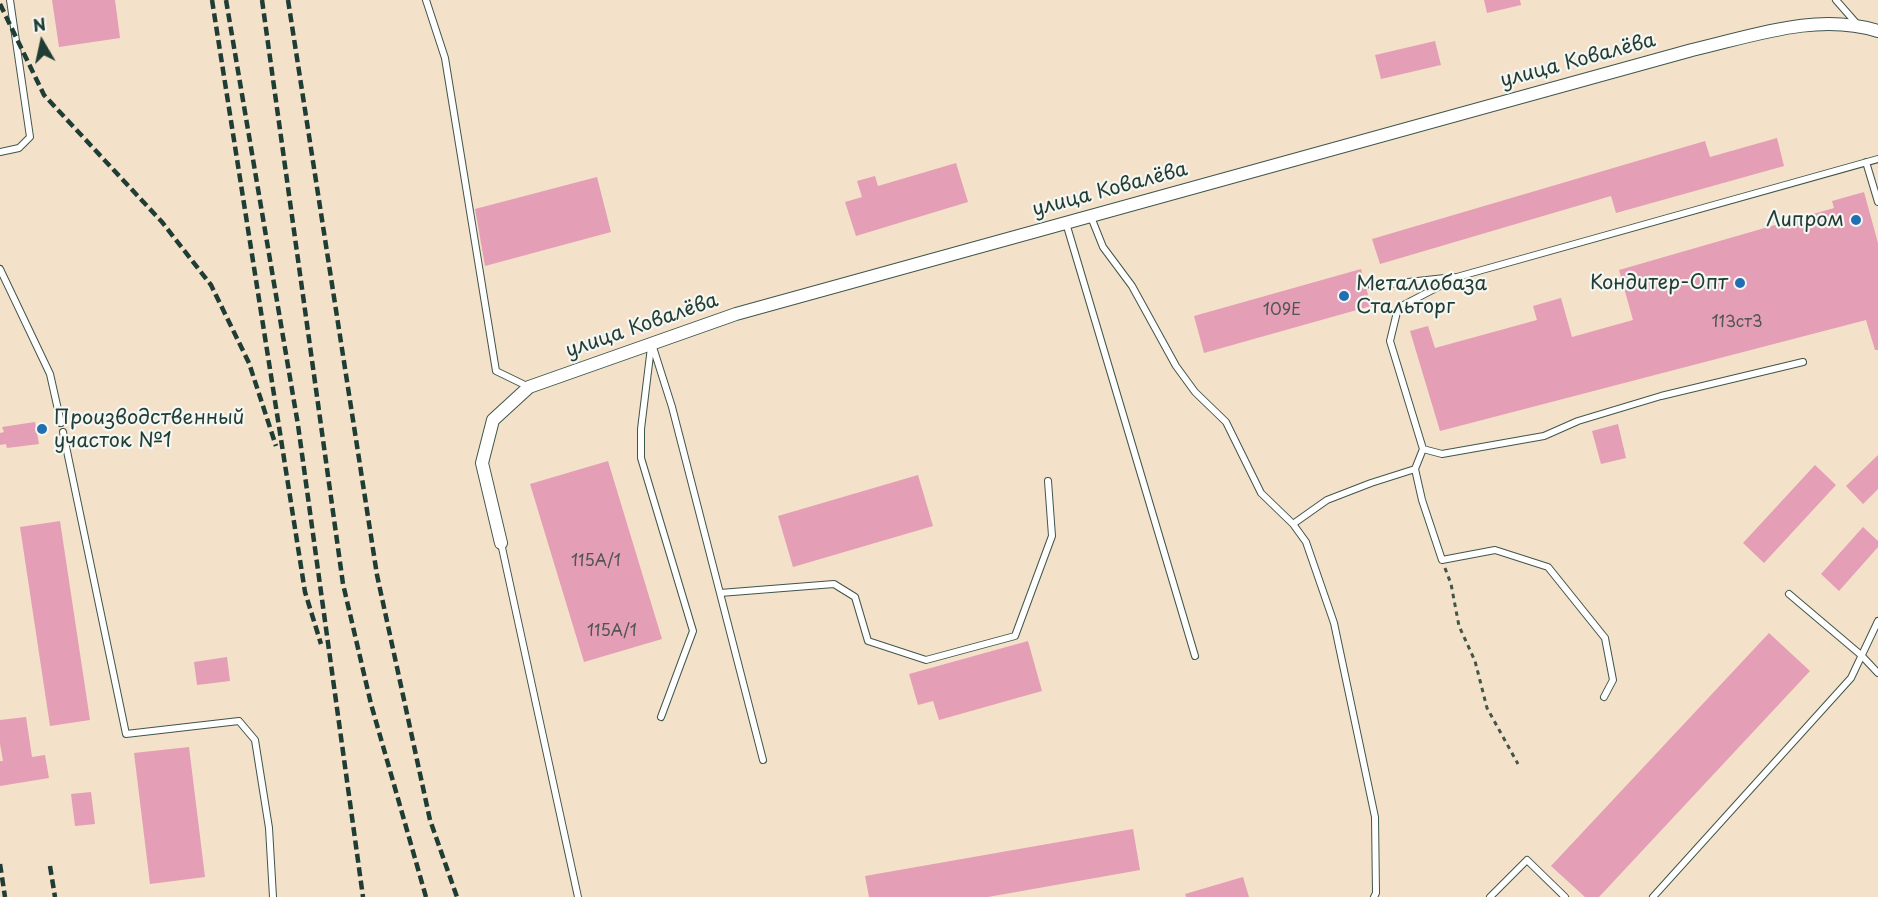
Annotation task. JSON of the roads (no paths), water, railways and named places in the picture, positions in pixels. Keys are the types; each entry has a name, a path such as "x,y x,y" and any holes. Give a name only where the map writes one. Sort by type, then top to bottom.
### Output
{"street":[{"name":"улица Ковалёва","path":"501,543 482,463 493,420 529,387 736,314 1692,50 1812,23 1858,25 1878,31"}],"lane":[{"path":"0,152 19,148 30,137 10,0"},
{"path":"426,0 445,58 496,371 529,387"},
{"path":"1836,0 1858,25"},
{"path":"1372,286 1457,277 1878,159"},
{"path":"1866,162 1878,202"},
{"path":"1090,216 1103,247 1132,286 1176,366 1195,392 1226,422 1261,494 1293,524 1306,542 1336,634 1375,817 1376,893 1374,897"},
{"path":"1066,223 1195,656"},
{"path":"0,269 50,374 61,423"},
{"path":"1457,277 1398,308 1390,341 1422,449 1415,469 1422,500 1442,560 1495,550 1548,567 1605,638 1613,680 1604,697"},
{"path":"652,344 672,406 763,760"},
{"path":"652,344 640,429 641,458 693,631 661,717"},
{"path":"1422,449 1442,454 1544,436 1578,421 1661,396 1803,362"},
{"path":"63,432 126,734 239,721 255,740 269,828 273,897"},
{"path":"1293,524 1327,500 1415,469"},
{"path":"720,593 834,584 855,597 868,642 926,660 1015,636 1052,536 1048,481"},
{"path":"501,543 578,897"},
{"path":"1789,594 1861,655 1878,673"},
{"path":"1653,897 1851,678 1878,621"},
{"path":"1490,897 1527,860 1565,897"}],"railway":[{"path":"212,0 305,592 321,644"},
{"path":"226,0 298,425 363,897"},
{"path":"262,0 343,584 371,704 426,897"},
{"path":"288,0 377,575 430,820 457,897"},
{"path":"0,4 44,95 162,222 211,285 249,363 276,446"},
{"path":"0,864 5,897"},
{"path":"50,866 55,897"}],"place":[{"name":"Липром","path":"1856,220"},
{"name":"Кондитер-Опт","path":"1740,283"},
{"name":"Металлобаза Стальторг","path":"1344,296"},
{"name":"Производственный участок №1","path":"42,429"}]}
